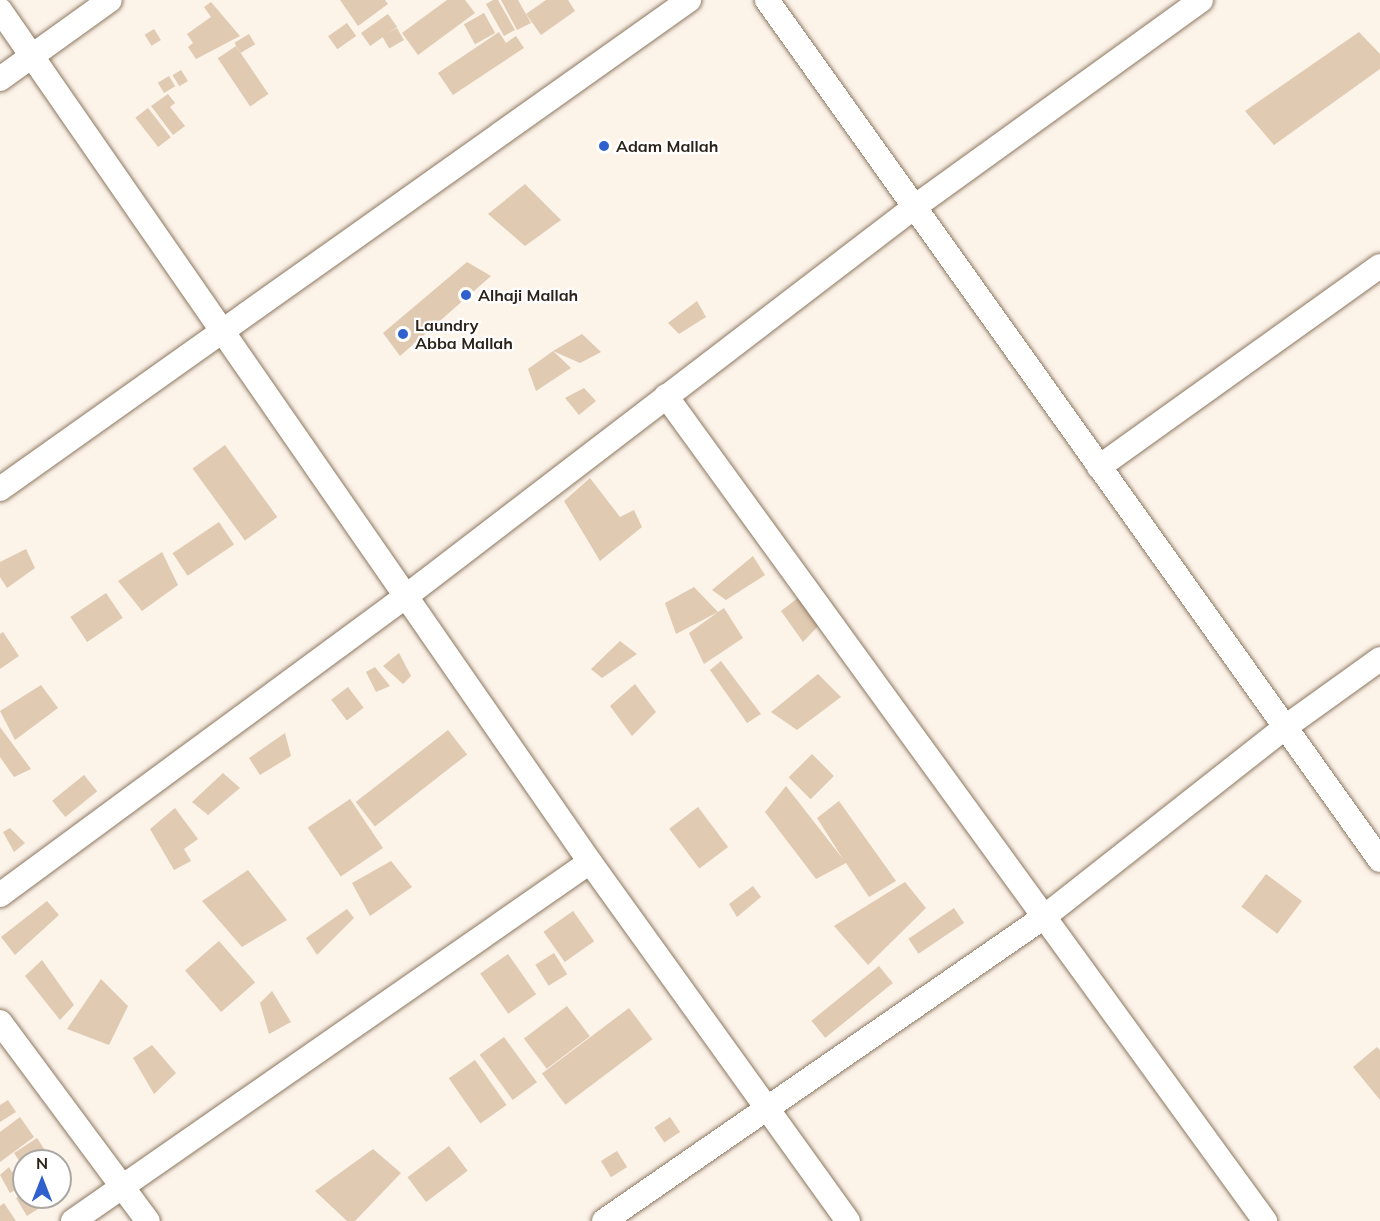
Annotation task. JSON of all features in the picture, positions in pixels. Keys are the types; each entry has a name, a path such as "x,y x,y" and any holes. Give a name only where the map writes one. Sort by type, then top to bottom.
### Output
{"street":[{"path":"0,79 110,0"},
{"path":"0,489 689,0"},
{"path":"767,0 913,208 1380,860"},
{"path":"0,895 405,597 913,208 1201,0"},
{"path":"0,10 590,862 848,1221"},
{"path":"1099,467 1380,266"},
{"path":"666,396 1265,1221"},
{"path":"604,1221 1044,917 1284,728 1380,658"},
{"path":"73,1221 590,862"},
{"path":"0,1022 148,1221"}],"building":[{"path":"340,0 385,0 388,4 358,26"},
{"path":"447,0 465,0 475,13 418,55 402,33"},
{"path":"498,0 515,30 504,36 486,4"},
{"path":"501,0 518,0 531,23 517,30"},
{"path":"546,0 568,0 575,11 541,35 526,14"},
{"path":"211,2 240,36 196,59 188,47 193,43 187,34 211,17 204,7"},
{"path":"484,13 495,33 475,44 464,24"},
{"path":"388,14 397,27 370,46 361,33"},
{"path":"347,23 356,36 337,49 328,36"},
{"path":"397,28 404,40 389,49 382,36"},
{"path":"154,29 161,40 152,46 145,35"},
{"path":"499,32 506,43 516,36 524,48 453,95 438,73"},
{"path":"1359,32 1380,54 1380,69 1274,145 1245,111"},
{"path":"249,34 255,44 241,53 234,43"},
{"path":"236,46 268,94 250,106 218,58"},
{"path":"181,70 188,81 179,86 173,75"},
{"path":"169,76 175,86 164,93 158,83"},
{"path":"168,94 175,103 170,107 185,126 173,135 151,106"},
{"path":"148,108 171,137 158,147 135,118"},
{"path":"525,184 561,220 525,246 488,214"},
{"path":"467,262 491,276 400,356 383,333"},
{"path":"697,301 706,317 679,334 668,323"},
{"path":"582,334 601,352 580,363 553,351"},
{"path":"553,351 571,368 536,391 528,369"},
{"path":"584,388 596,401 579,415 565,398"},
{"path":"225,445 277,517 245,541 193,469"},
{"path":"590,478 620,517 634,510 642,527 600,561 564,501"},
{"path":"219,522 234,544 188,576 173,553"},
{"path":"26,549 35,568 7,588 0,577 0,562"},
{"path":"162,552 178,585 142,611 118,581"},
{"path":"753,556 765,575 726,600 712,590"},
{"path":"694,587 718,612 676,634 665,603"},
{"path":"106,593 123,618 87,642 70,617"},
{"path":"803,594 822,622 803,642 781,611"},
{"path":"724,608 743,638 704,664 689,633"},
{"path":"3,632 19,656 0,669 0,634"},
{"path":"620,641 637,654 602,678 591,669"},
{"path":"399,653 411,676 403,684 383,666"},
{"path":"721,661 761,714 747,723 710,670"},
{"path":"375,667 390,686 376,692 366,672"},
{"path":"818,674 841,697 797,730 771,712"},
{"path":"635,684 656,712 632,736 610,706"},
{"path":"41,685 58,708 15,740 0,711"},
{"path":"348,687 364,708 347,720 331,700"},
{"path":"0,727 31,769 14,777 0,757"},
{"path":"448,730 467,754 375,826 356,802"},
{"path":"285,733 291,756 260,775 249,758"},
{"path":"812,754 834,776 811,799 789,777"},
{"path":"223,773 240,788 208,815 192,802"},
{"path":"84,775 97,791 65,817 52,801"},
{"path":"786,786 843,859 817,818 839,801 896,881 869,897 846,863 816,879 765,812"},
{"path":"350,799 383,848 341,876 308,828"},
{"path":"698,807 728,847 699,869 669,829"},
{"path":"175,808 198,839 184,849 191,861 174,870 150,829"},
{"path":"10,828 25,843 14,852 3,832"},
{"path":"391,861 412,887 370,916 352,883"},
{"path":"248,870 287,920 242,947 202,901"},
{"path":"1266,874 1302,901 1277,934 1241,907"},
{"path":"905,882 926,908 868,965 834,926"},
{"path":"753,886 761,897 737,917 729,904"},
{"path":"47,901 59,915 15,955 1,937"},
{"path":"954,908 964,923 918,954 908,939"},
{"path":"347,909 354,918 317,955 306,938"},
{"path":"573,911 594,941 565,962 544,932"},
{"path":"219,941 255,983 221,1012 185,971"},
{"path":"554,953 567,974 549,986 535,965"},
{"path":"508,954 536,994 508,1014 480,974"},
{"path":"42,960 74,1005 60,1020 25,976"},
{"path":"879,966 893,983 825,1038 811,1021"},
{"path":"101,979 128,1006 109,1045 67,1029"},
{"path":"272,991 291,1022 269,1034 260,1003"},
{"path":"567,1006 590,1036 547,1069 524,1038"},
{"path":"629,1008 652,1039 565,1105 542,1074"},
{"path":"504,1037 537,1082 513,1100 480,1055"},
{"path":"152,1045 176,1073 154,1094 133,1058"},
{"path":"1377,1047 1380,1050 1380,1100 1353,1067"},
{"path":"475,1060 507,1105 480,1123 449,1078"},
{"path":"8,1100 16,1112 0,1122 0,1105"},
{"path":"20,1117 34,1137 18,1149 12,1149 12,1153 0,1162 0,1132"},
{"path":"670,1117 680,1132 664,1143 654,1128"},
{"path":"37,1138 44,1149 20,1149"},
{"path":"449,1146 468,1171 426,1202 407,1177"},
{"path":"373,1149 401,1173 355,1221 347,1221 315,1191"},
{"path":"617,1151 627,1167 611,1177 601,1161"},
{"path":"9,1167 12,1172 12,1192 10,1193 0,1175"},
{"path":"4,1203 16,1221 0,1221 0,1206"},
{"path":"23,1209 38,1209 27,1216"}],"place":[{"name":"Adam Mallah","path":"604,146"},
{"name":"Alhaji Mallah","path":"466,295"},
{"name":"Laundry Abba Mallah","path":"403,334"}]}
